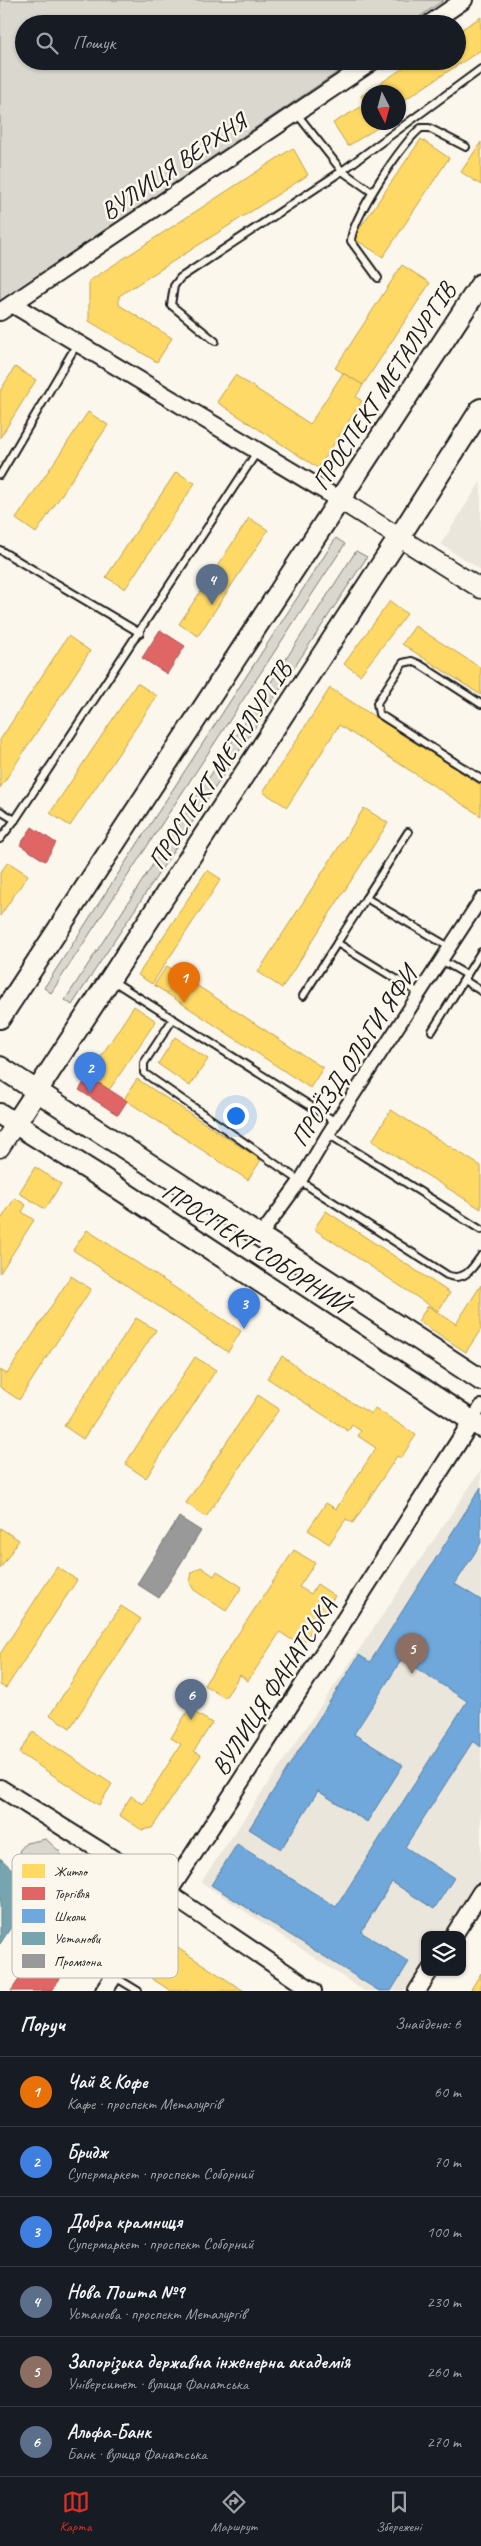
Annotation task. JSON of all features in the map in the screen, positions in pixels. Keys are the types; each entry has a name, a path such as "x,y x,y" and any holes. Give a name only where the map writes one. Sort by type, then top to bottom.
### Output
{"main road":[{"name":"ПРОСПЕКТ МЕТАЛУРГІВ","path":"0,1018 481,284"},
{"name":"ПРОСПЕКТ МЕТАЛУРГІВ","path":"0,1148 8,1118 36,1092 481,409"},
{"path":"340,500 400,536 481,589"},
{"name":"ПРОСПЕКТ СОБОРНИЙ","path":"0,1067 481,1380"},
{"name":"ПРОСПЕКТ СОБОРНИЙ","path":"8,1118 478,1418"}],"street":[{"path":"442,15 464,0"},
{"name":"ВУЛИЦЯ ВЕРХНЯ","path":"6,308 360,70"},
{"path":"6,308 78,343 340,500"},
{"name":"ПРОЇЗД ОЛЬГИ ЯФИ","path":"260,1236 300,1181 328,1134 481,899"},
{"name":"ВУЛИЦЯ ФАНАТСЬКА","path":"178,1878 478,1418"},
{"path":"0,1788 106,1854"},
{"path":"457,1931 481,1892"},
{"path":"178,1900 313,1991"},
{"path":"417,1991 427,1976"},
{"name":"ВУЛИЦЯ ФАНАТСЬКА","path":"104,1991 113,1978"}],"lane":[{"path":"215,341 171,305 174,286 180,278 342,171 481,69"},
{"path":"296,113 342,171 372,192"},
{"path":"378,278 351,241 354,224 372,192 421,128 429,128 466,147"},
{"path":"0,475 78,343"},
{"path":"0,839 15,820 140,633 258,451"},
{"path":"0,550 140,633"},
{"path":"481,704 412,661 403,663 377,703 379,714 481,779"},
{"path":"0,811 15,820"},
{"path":"303,996 408,832"},
{"path":"366,898 449,947"},
{"path":"337,943 420,993"},
{"path":"432,1032 481,952"},
{"path":"441,960 481,991"},
{"path":"110,979 336,1122"},
{"path":"173,1019 144,1064 144,1073 300,1181 454,1278 469,1273 481,1256"},
{"path":"328,1134 481,1230"},
{"path":"117,1978 138,1991"}],"shaded area":[{"path":"0,0 444,0 422,15 15,15 15,70 341,70 0,301"},
{"path":"481,481 481,570 441,544"},
{"path":"336,538 345,544 51,993 44,988"},
{"path":"356,551 367,557 72,1005 65,1000"},
{"path":"481,1470 481,1879 448,1931 421,1931 421,1973 409,1991 364,1991 201,1882"},
{"path":"46,1839 61,1853 22,1854 19,1851 26,1843"}],"building: Житло":[{"path":"481,17 481,50 466,60 466,26"},
{"path":"400,70 450,70 406,99 406,85 378,85"},
{"path":"361,107 361,130 374,130 348,146 333,123"},
{"path":"421,139 449,158 383,257 353,238"},
{"path":"481,142 481,185 461,172"},
{"path":"293,148 308,175 119,296 119,305 172,338 157,362 89,321 89,281"},
{"path":"402,265 430,283 363,385 335,368"},
{"path":"15,367 36,380 0,438 0,391"},
{"path":"343,373 363,385 356,397 362,401 318,468 217,402 235,375 310,424"},
{"path":"88,412 108,425 36,533 16,519"},
{"path":"176,472 195,483 125,589 106,577"},
{"path":"249,518 268,530 198,636 179,624"},
{"path":"390,601 407,614 360,675 344,664"},
{"path":"415,626 481,668 481,695 402,644"},
{"path":"68,636 90,651 0,788 0,740"},
{"path":"137,683 157,696 70,826 50,813"},
{"path":"330,688 481,785 481,816 339,725 287,807 263,792"},
{"path":"364,808 388,823 282,988 258,972"},
{"path":"8,862 28,875 0,916 0,873"},
{"path":"207,870 221,879 152,984 138,975"},
{"path":"167,966 323,1068 310,1088 154,985"},
{"path":"134,1006 156,1021 109,1090 88,1076"},
{"path":"175,1037 208,1059 190,1086 158,1064"},
{"path":"137,1079 261,1160 248,1180 124,1099"},
{"path":"391,1110 481,1166 481,1209 372,1141"},
{"path":"35,1167 61,1184 45,1209 19,1193"},
{"path":"15,1198 26,1205 22,1212 34,1220 0,1273 0,1221"},
{"path":"326,1211 450,1293 438,1311 314,1229"},
{"path":"87,1230 241,1331 228,1352 73,1250"},
{"path":"71,1276 91,1289 19,1400 0,1387 0,1370 7,1374"},
{"path":"481,1285 481,1329 466,1352 418,1321 428,1306 456,1324"},
{"path":"136,1318 156,1330 83,1439 64,1426"},
{"path":"282,1356 316,1381 371,1414 375,1408 416,1435 401,1458 397,1456 353,1523 346,1519 329,1544 308,1530 326,1503 336,1509 376,1448 358,1436 361,1431 352,1425 348,1431 267,1378"},
{"path":"195,1357 216,1370 146,1478 125,1464"},
{"path":"258,1395 279,1409 206,1517 186,1503"},
{"path":"0,1528 19,1540 0,1569"},
{"path":"294,1550 315,1563 299,1587 311,1594 317,1584 335,1596 301,1646 280,1632 248,1681 240,1675 225,1698 204,1685"},
{"path":"57,1567 77,1580 6,1688 0,1685 0,1654"},
{"path":"201,1567 214,1576 217,1571 242,1587 226,1611 194,1590 190,1583 192,1572"},
{"path":"121,1606 141,1619 70,1728 50,1715"},
{"path":"189,1709 212,1723 194,1751 201,1755 152,1828 142,1830 119,1815 131,1796 143,1804 181,1744 171,1738"},
{"path":"33,1732 112,1784 99,1805 19,1753"},
{"path":"178,1948 244,1991 171,1991 151,1978 178,1978"},
{"path":"481,1973 481,1991 470,1991"}],"building: Торгівля":[{"path":"160,630 185,646 167,674 142,658"},
{"path":"32,827 56,843 45,861 20,845"},
{"path":"88,1076 127,1101 118,1115 79,1090"},
{"path":"20,1978 60,1978 51,1991 11,1991"}],"building: Школи":[{"path":"481,1487 481,1543 455,1584 481,1600 481,1747 473,1741 405,1847 454,1878 434,1909 392,1882 361,1932 409,1962 391,1991 379,1991 211,1885 237,1844 336,1907 467,1701 402,1659 354,1734 403,1765 367,1822 318,1791 281,1849 249,1829 359,1655 370,1662"}],"building: Установи":[{"path":"0,1858 12,1869 12,1926 0,1944"}],"building: Промзона":[{"path":"179,1517 201,1531 159,1598 137,1584"}],"place":[{"name":"Нова Пошта №9","path":"212,605"},
{"name":"Чай & Кофе","path":"184,1003"},
{"name":"Бридж","path":"90,1093"},
{"name":"Добра крамниця","path":"244,1329"},
{"name":"Запорізька державна інженерна академія","path":"412,1674"},
{"name":"Альфа-Банк","path":"191,1720"}]}
